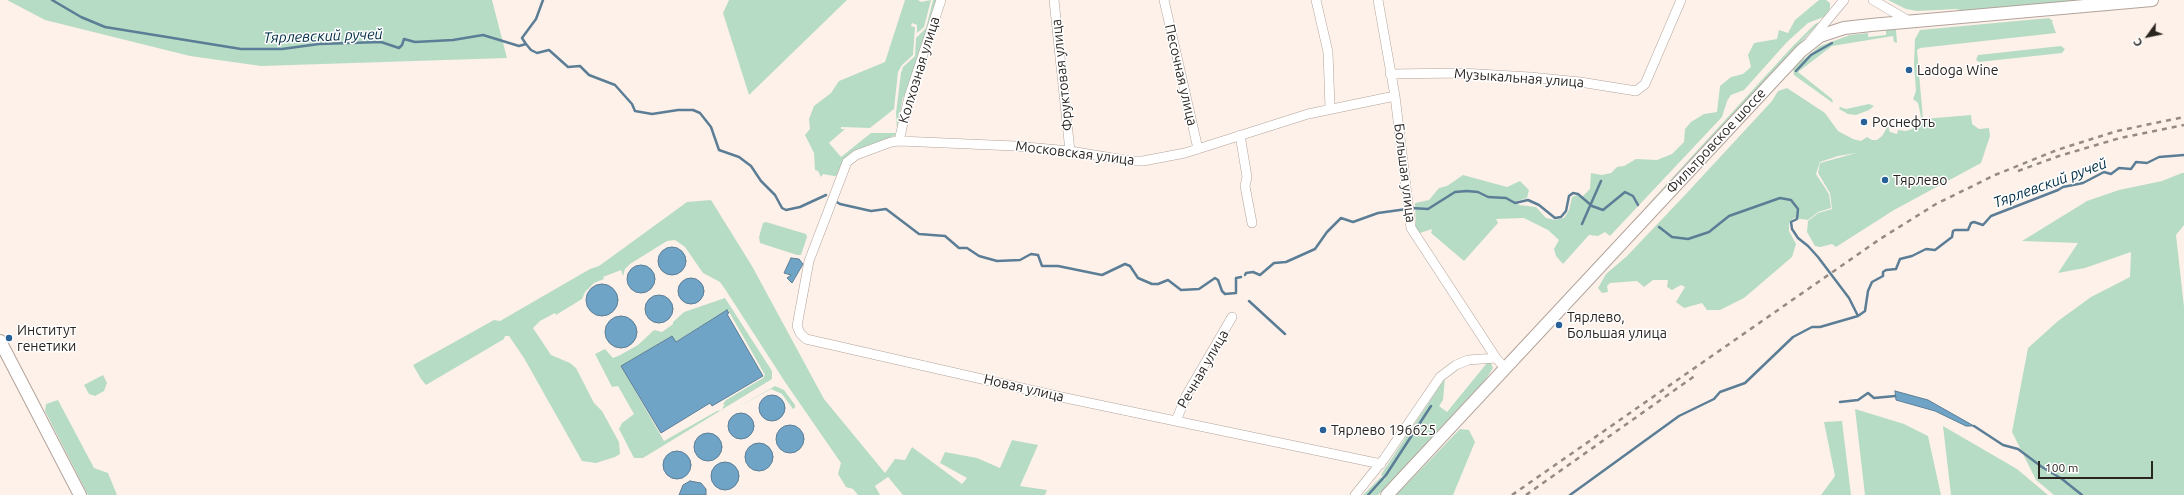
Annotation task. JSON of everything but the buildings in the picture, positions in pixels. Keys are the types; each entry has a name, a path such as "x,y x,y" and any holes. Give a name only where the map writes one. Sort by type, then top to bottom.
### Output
{"main road":[{"name":"Фильтровское шоссе","path":"1387,495 1807,46 1833,30 1909,21 2152,0"},
{"path":"0,341 80,495"}],"street":[{"name":"Колхозная улица","path":"899,141 909,97 941,0"},
{"name":"Фруктовая улица","path":"1054,0 1070,151"},
{"name":"Песочная улица","path":"1164,0 1198,149"},
{"path":"1316,0 1328,52 1330,108"},
{"name":"Большая улица","path":"1378,0 1395,96 1411,228 1421,246 1496,358 1505,368"},
{"name":"Музыкальная улица","path":"1390,74 1461,73 1530,77 1580,82 1632,91 1639,90 1645,84 1681,0"},
{"path":"1807,46 1844,0"},
{"path":"1873,0 1909,21"},
{"name":"Московская улица","path":"831,207 850,158 891,142 962,143 1070,151 1136,161 1163,158 1198,149 1330,108 1395,96"},
{"path":"1240,135 1247,177 1245,186 1252,224"},
{"name":"Новая улица","path":"831,207 809,261 798,321 798,330 804,337 945,371 1381,464"},
{"name":"Речная улица","path":"1176,421 1186,396 1232,318"},
{"path":"1355,495 1381,464 1417,413 1431,388 1440,377 1456,365 1468,360 1496,358"}],"green space":[{"path":"7,0 492,0 507,58 261,66 190,56 45,20"},
{"path":"729,0 847,0 749,95 723,13"},
{"path":"905,0 918,0 921,2 931,0 924,27 917,33 917,25 912,23 911,26 915,27 913,55 902,65 898,72 894,109 870,128 841,127 841,129 845,129 829,143 841,157 871,133 895,133 896,135 848,155 840,175 834,176 823,174 821,177 818,171 815,170 814,153 805,135 810,129 809,119 814,106 831,93 839,81 885,62"},
{"path":"933,0 937,0 906,97 903,97 897,129 896,113 901,73 903,67 915,56 916,38 926,28"},
{"path":"1819,0 1826,0 1830,3 1830,8 1826,16 1808,23 1787,42 1744,90 1731,95 1727,101 1722,117 1610,236 1605,232 1598,236 1589,235 1563,264 1556,256 1554,249 1559,240 1548,230 1524,218 1496,219 1498,223 1464,261 1431,233 1432,229 1420,233 1416,230 1415,203 1429,200 1439,188 1447,186 1463,175 1507,187 1520,181 1529,190 1527,198 1517,201 1519,205 1536,207 1546,218 1555,220 1564,218 1569,210 1572,197 1577,195 1582,197 1590,189 1591,173 1602,175 1611,173 1617,167 1624,166 1636,159 1657,160 1672,154 1684,142 1685,129 1691,122 1704,114 1717,112 1720,86 1731,77 1743,74 1751,67 1748,55 1754,43 1777,39 1779,30 1788,33 1795,20"},
{"path":"1888,0 2087,0 1964,11 1956,9 1917,11 1906,9"},
{"path":"2049,18 2053,21 2052,22 2056,33 1920,48 1917,50 1923,119 1971,115 1972,124 1979,129 1989,128 1990,136 1981,163 1894,210 1836,247 1832,244 1820,247 1815,246 1807,232 1808,221 1818,213 1832,209 1830,193 1818,173 1820,163 1856,153 1838,156 1820,162 1816,174 1829,194 1831,208 1818,212 1808,220 1794,218 1789,223 1789,231 1796,244 1792,257 1744,298 1720,310 1707,310 1702,303 1684,308 1676,302 1685,287 1681,285 1672,290 1667,287 1668,280 1653,280 1644,287 1637,281 1610,283 1607,286 1608,292 1602,293 1598,288 1606,274 1627,256 1684,196 1772,101 1778,91 1787,88 1825,113 1838,131 1853,139 1861,141 1867,137 1872,140 1877,140 1882,136 1888,126 1890,132 1897,134 1898,130 1906,131 1912,129 1918,124 1921,117 1918,103 1913,99 1916,91 1914,65 1915,39 1920,30"},
{"path":"1820,22 1639,214 1792,47 1815,24"},
{"path":"1886,29 1896,30 1897,43 1894,42 1893,36 1832,46 1798,72 1832,99 1833,103 1794,75 1793,69 1820,46 1850,35 1868,33 1868,37 1886,35"},
{"path":"2061,46 2065,49 2062,53 1979,62 1976,60 1978,55"},
{"path":"1869,104 1874,106 1869,110 1856,115 1848,114 1839,109 1840,107 1846,109"},
{"path":"2184,173 2184,225 2176,235 2184,307 2184,495 2054,495 2036,480 2012,432 2028,348 2058,321 2091,297 2130,277 2131,252 2085,268 2058,273 2078,243 2022,241 2087,201 2119,190 2162,181"},
{"path":"711,200 752,266 824,399 885,473 895,459 905,460 912,447 962,484 967,478 940,463 945,452 977,458 1000,468 1012,440 1038,445 1020,486 1047,490 1045,495 903,495 888,477 875,486 880,495 858,495 853,489 846,487 838,474 841,463 785,382 725,289 720,282 703,273 685,247 675,240 667,241 630,264 625,269 623,276 621,270 603,277 604,279 594,283 585,292 582,299 556,315 555,313 540,321 533,328 551,355 570,363 576,368 594,403 602,411 619,442 620,454 615,457 596,463 582,461 524,358 509,336 505,336 504,339 426,385 421,379 413,365 494,320 500,321 590,269 599,266 687,202"},
{"path":"766,222 806,234 807,237 801,255 760,243 759,237 763,223"},
{"path":"725,298 772,371 772,379 723,409 723,406 725,406 723,404 726,400 763,378 765,375 728,310 675,342 671,336 621,366 664,441 721,410 643,458 634,458 619,429 622,423 634,414 618,386 612,387 595,354 605,349 613,358 620,355 638,345 654,330 662,332 673,324 673,322 684,312"},
{"path":"1487,363 1491,363 1493,368 1486,379 1378,495 1363,495 1381,477 1386,481 1381,475 1382,473 1445,378 1443,400 1439,406 1447,412"},
{"path":"103,375 107,383 104,391 95,396 89,394 84,385"},
{"path":"775,386 784,390 795,405 795,408 793,409 782,394 771,389 735,409"},
{"path":"58,400 94,468 108,473 117,495 88,495 45,411 46,404"},
{"path":"1855,409 1904,424 1928,436 1941,495 1865,495"},
{"path":"1842,421 1851,495 1821,495 1835,476 1824,422"},
{"path":"1943,426 2017,469 2048,495 1951,495"},
{"path":"1460,429 1469,430 1475,442 1453,495 1396,495"}],"water":[{"path":"672,247 682,251 686,261 682,271 672,275 662,271 658,261 662,251"},
{"path":"791,258 799,259 803,264 792,283 787,278 791,275 784,273"},
{"path":"641,265 651,269 655,279 651,289 641,293 631,289 627,279 631,269"},
{"path":"691,278 700,282 704,291 700,300 691,304 682,300 678,291 682,282"},
{"path":"599,284 605,284 615,291 618,300 617,306 611,313 605,316 599,316 589,309 586,303 586,297 593,287"},
{"path":"659,295 669,299 673,309 669,319 659,323 649,319 645,309 649,299"},
{"path":"727,310 729,313 727,314 763,376 712,406 710,403 661,433 621,366 672,336 676,342"},
{"path":"618,316 624,316 634,323 637,332 636,338 630,345 624,348 618,348 608,341 605,335 605,329 612,319"},
{"path":"1895,391 1928,400 1974,426 1966,426 1935,411 1896,400"},
{"path":"772,395 781,399 785,408 781,417 772,421 763,417 759,408 763,399"},
{"path":"741,413 750,417 754,426 750,435 741,439 732,435 728,426 732,417"},
{"path":"790,425 800,429 804,439 800,449 790,453 780,449 776,439 780,429"},
{"path":"708,433 718,437 722,447 718,457 708,461 698,457 694,447 698,437"},
{"path":"759,443 769,447 773,457 769,467 759,471 749,467 745,457 749,447"},
{"path":"677,451 687,455 691,465 687,475 677,479 667,475 663,465 667,455"},
{"path":"725,462 735,466 739,476 735,486 725,490 715,486 711,476 715,466"},
{"path":"690,481 701,483 706,489 706,495 679,495 683,485"}],"waterway":[{"name":"Тярлевский ручей","path":"52,0 81,17 105,27 241,49 282,49 319,44 381,42 399,48 404,39 415,42 453,40 483,35 519,46 526,44 531,50 537,53 549,50 568,67 580,66 589,75 615,85 632,104 635,111 652,114 678,110 693,110 700,113 711,127 719,150 739,157 751,166 761,181 775,195 782,208 786,210 800,207 826,195"},
{"path":"526,44 522,38 536,19 543,0"},
{"path":"1796,71 1811,55 1832,43"},
{"name":"Тярлевский ручей","path":"1570,495 1679,416 1714,399 1720,392 1745,383 1793,337 1812,327 1820,327 1858,316 1865,311 1868,291 1872,282 1883,276 1883,272 1886,270 1896,269 1900,259 1912,256 1926,249 1935,250 1952,237 1953,231 1955,230 1968,230 1971,223 1974,222 1983,225 1991,216 2063,187 2083,183 2104,172 2111,174 2119,168 2131,169 2136,162 2147,163 2159,157 2184,155"},
{"name":"Тярлевский ручей","path":"1582,224 1601,181"},
{"name":"Тярлевский ручей","path":"1411,208 1428,209 1455,192 1467,191 1478,192 1488,197 1506,198 1515,203 1528,200 1539,205 1555,218 1561,217 1566,211 1569,196 1573,193 1578,194 1592,206 1603,210 1625,192 1633,196 1638,205"},
{"name":"Тярлевский ручей","path":"1659,227 1672,237 1688,239 1709,232 1729,216 1780,198 1791,200 1798,209 1797,219 1791,222 1792,229 1798,238 1818,257 1849,298 1858,316"},
{"name":"Тярлевский ручей","path":"835,201 840,204 871,211 886,209 919,234 945,236 959,248 967,248 979,256 997,261 1020,260 1031,254 1038,255 1042,266 1058,266 1102,275 1125,264 1130,266 1138,278 1152,284 1158,284 1168,280 1181,290 1199,289 1215,278 1218,280 1222,291 1225,294 1236,293 1236,278 1241,277"},
{"name":"Тярлевский ручей","path":"1245,275 1246,273 1253,272 1260,275 1274,263 1286,262 1315,249 1327,232 1341,218 1353,222 1378,213 1407,209"},
{"path":"1249,301 1285,334"},
{"path":"1840,402 1858,400 1868,393 1874,398 1895,396"},
{"path":"1368,495 1386,475 1431,406"},
{"path":"1974,426 2003,445 2018,449 2042,467 2062,479 2082,495"}],"railway":[{"path":"1512,495 1880,239 1936,204 1995,175 2057,150 2117,131 2184,117"},
{"path":"2018,171 2059,156 2120,138 2184,125"},
{"path":"1526,495 1696,375"}],"place":[{"name":"Ladoga Wine","path":"1909,70"},
{"name":"Роснефть","path":"1864,122"},
{"name":"Тярлево","path":"1885,180"},
{"name":"Тярлево, Большая улица","path":"1559,325"},
{"name":"Институт генетики","path":"9,338"},
{"name":"Тярлево 196625","path":"1323,430"}]}
